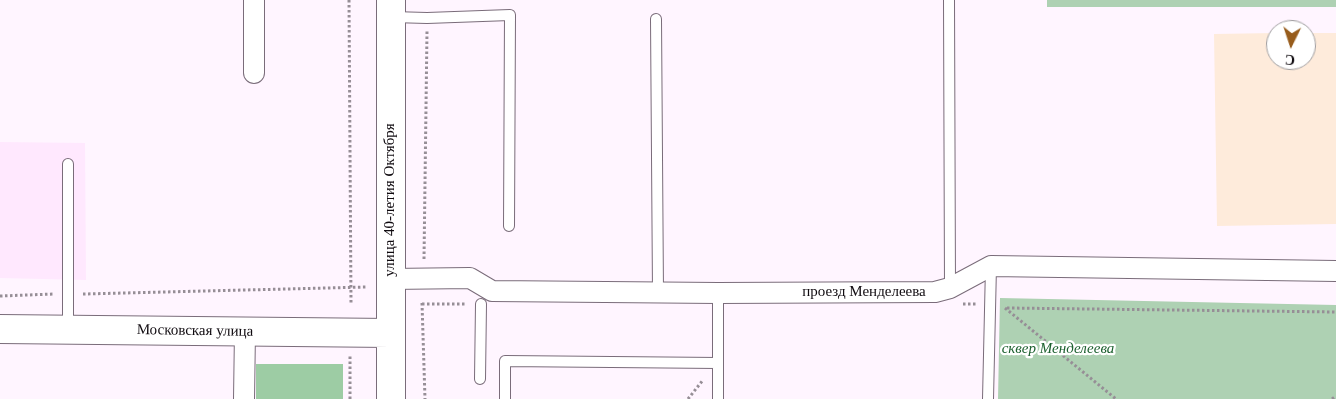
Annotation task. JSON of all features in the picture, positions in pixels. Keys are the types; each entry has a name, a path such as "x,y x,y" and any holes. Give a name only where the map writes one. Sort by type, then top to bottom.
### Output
{"street":[{"path":"254,0 254,73"},
{"name":"улица 40-летия Октября","path":"390,399 390,333 378,283 391,8"},
{"name":"проезд Менделеева","path":"378,283 470,278 492,291 658,293 935,292 950,288 991,266 1336,271"},
{"name":"Московская улица","path":"0,329 390,333"},
{"path":"244,399 245,332"}],"lane":[{"path":"948,0 950,288"},
{"path":"391,8 427,18 510,15 509,226"},
{"path":"656,19 658,293"},
{"path":"68,164 68,330"},
{"path":"988,399 991,266"},
{"path":"718,293 718,399"},
{"path":"480,379 481,304"},
{"path":"505,399 505,361 718,363"}],"path":[{"path":"349,0 351,303"},
{"path":"424,252 427,18"},
{"path":"0,296 352,286 378,283"},
{"path":"422,294 425,399"},
{"path":"990,304 1007,308 1336,312"},
{"path":"1007,308 1116,399"},
{"path":"350,348 350,399"},
{"path":"1332,399 1336,396"}],"shaded area":[{"path":"1266,33 1266,70 1316,70 1316,33 1336,33 1336,224 1217,226 1214,34"},
{"path":"0,142 85,143 86,280 0,278"}],"green space":[{"path":"1047,0 1336,0 1336,7 1047,7"},
{"name":"сквер Менделеева","path":"1000,298 1336,305 1336,399 998,399"},
{"path":"256,364 343,364 343,399 256,399"}]}
